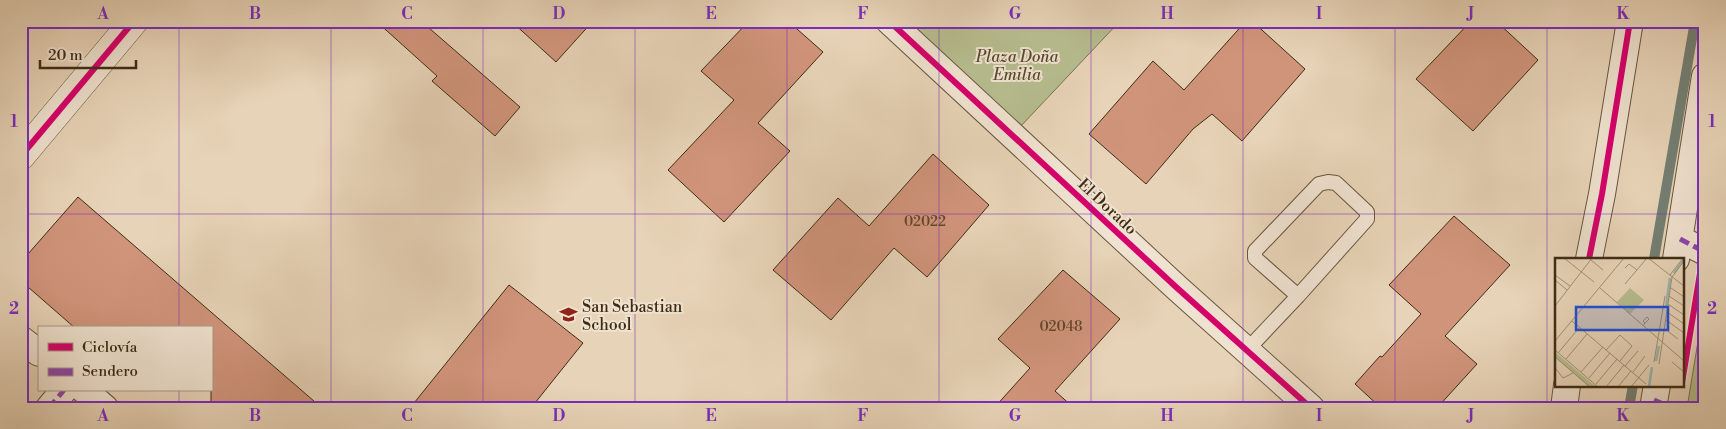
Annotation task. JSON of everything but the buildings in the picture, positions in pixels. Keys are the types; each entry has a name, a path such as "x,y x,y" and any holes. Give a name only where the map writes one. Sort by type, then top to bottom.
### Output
{"street":[{"path":"21,156 134,21"},
{"name":"El Dorado","path":"889,21 1169,280 1311,408"},
{"path":"1589,258 1602,194 1630,21"},
{"path":"1704,86 1678,249 1705,252"},
{"path":"21,339 38,352"},
{"path":"1564,408 1568,386"},
{"path":"49,408 62,392"},
{"path":"86,392 105,408"}],"lane":[{"path":"1247,350 1298,296 1367,219 1367,212 1336,182 1319,184 1255,251 1255,258 1298,296"}],"green space":[{"name":"Plaza Doña Emilia","path":"902,21 1120,21 1020,127"},
{"path":"1705,299 1705,408 1687,408"}],"waterway":[{"path":"1654,258 1695,21"},
{"path":"1629,408 1633,386"}],"marked path":[{"path":"1680,239 1705,252"},
{"path":"49,408 62,392"},
{"path":"1654,400 1672,408"}],"cycle path":[{"path":"21,156 134,21"},
{"path":"889,21 1176,287 1311,408"},
{"path":"1589,258 1602,194 1630,21"},
{"path":"1684,371 1705,243"}],"place":[{"name":"San Sebastian School","path":"568,315"}]}
